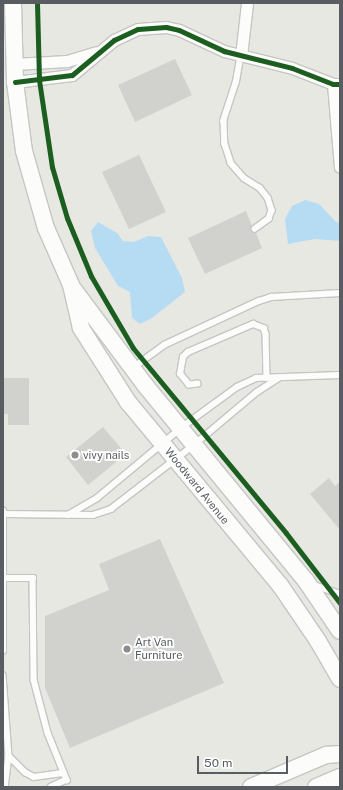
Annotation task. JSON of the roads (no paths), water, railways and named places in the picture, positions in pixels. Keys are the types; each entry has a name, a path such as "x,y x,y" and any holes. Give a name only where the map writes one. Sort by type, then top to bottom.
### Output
{"main road":[{"name":"Woodward Avenue","path":"13,3 15,82 24,150 35,196 70,285 81,328 128,402 280,585 318,641 340,679"},
{"name":"Woodward Avenue","path":"70,285 132,369 306,581 340,631"},
{"path":"251,787 326,756 340,754"},
{"path":"316,787 340,777"}],"street":[{"path":"241,56 248,3"},
{"path":"15,82 62,78 72,75 100,50 114,40 138,29 166,27 179,30 241,56 292,68 336,84 340,167"},
{"path":"14,64 67,61 100,50"}],"lane":[{"path":"241,56 236,83 224,121 225,144 231,163 244,178 260,188 268,198 272,210 269,219 255,230"},
{"path":"132,369 164,345 259,301 272,297 340,293"},
{"path":"198,384 189,385 180,374 183,357 188,352 253,324 264,328 266,334 268,378"},
{"path":"66,516 97,498 181,428 238,387 256,378 340,375"},
{"path":"3,651 4,513 66,516 93,515 111,510 195,444 257,392 280,377"},
{"path":"4,578 33,578 34,680 48,733 67,780 51,787"},
{"path":"306,581 340,594"},
{"path":"3,675 9,756 6,787"},
{"path":"9,756 25,772 34,777 64,773"}],"water":[{"path":"305,200 319,204 336,222 340,223 340,241 315,239 288,244 285,219 292,206"},
{"path":"98,222 117,233 123,241 134,242 148,236 161,237 182,278 185,292 152,318 140,324 132,318 130,292 118,286 95,248 91,231"}],"place":[{"name":"vivy nails","path":"75,455"},
{"name":"Art Van Furniture","path":"127,649"}]}
